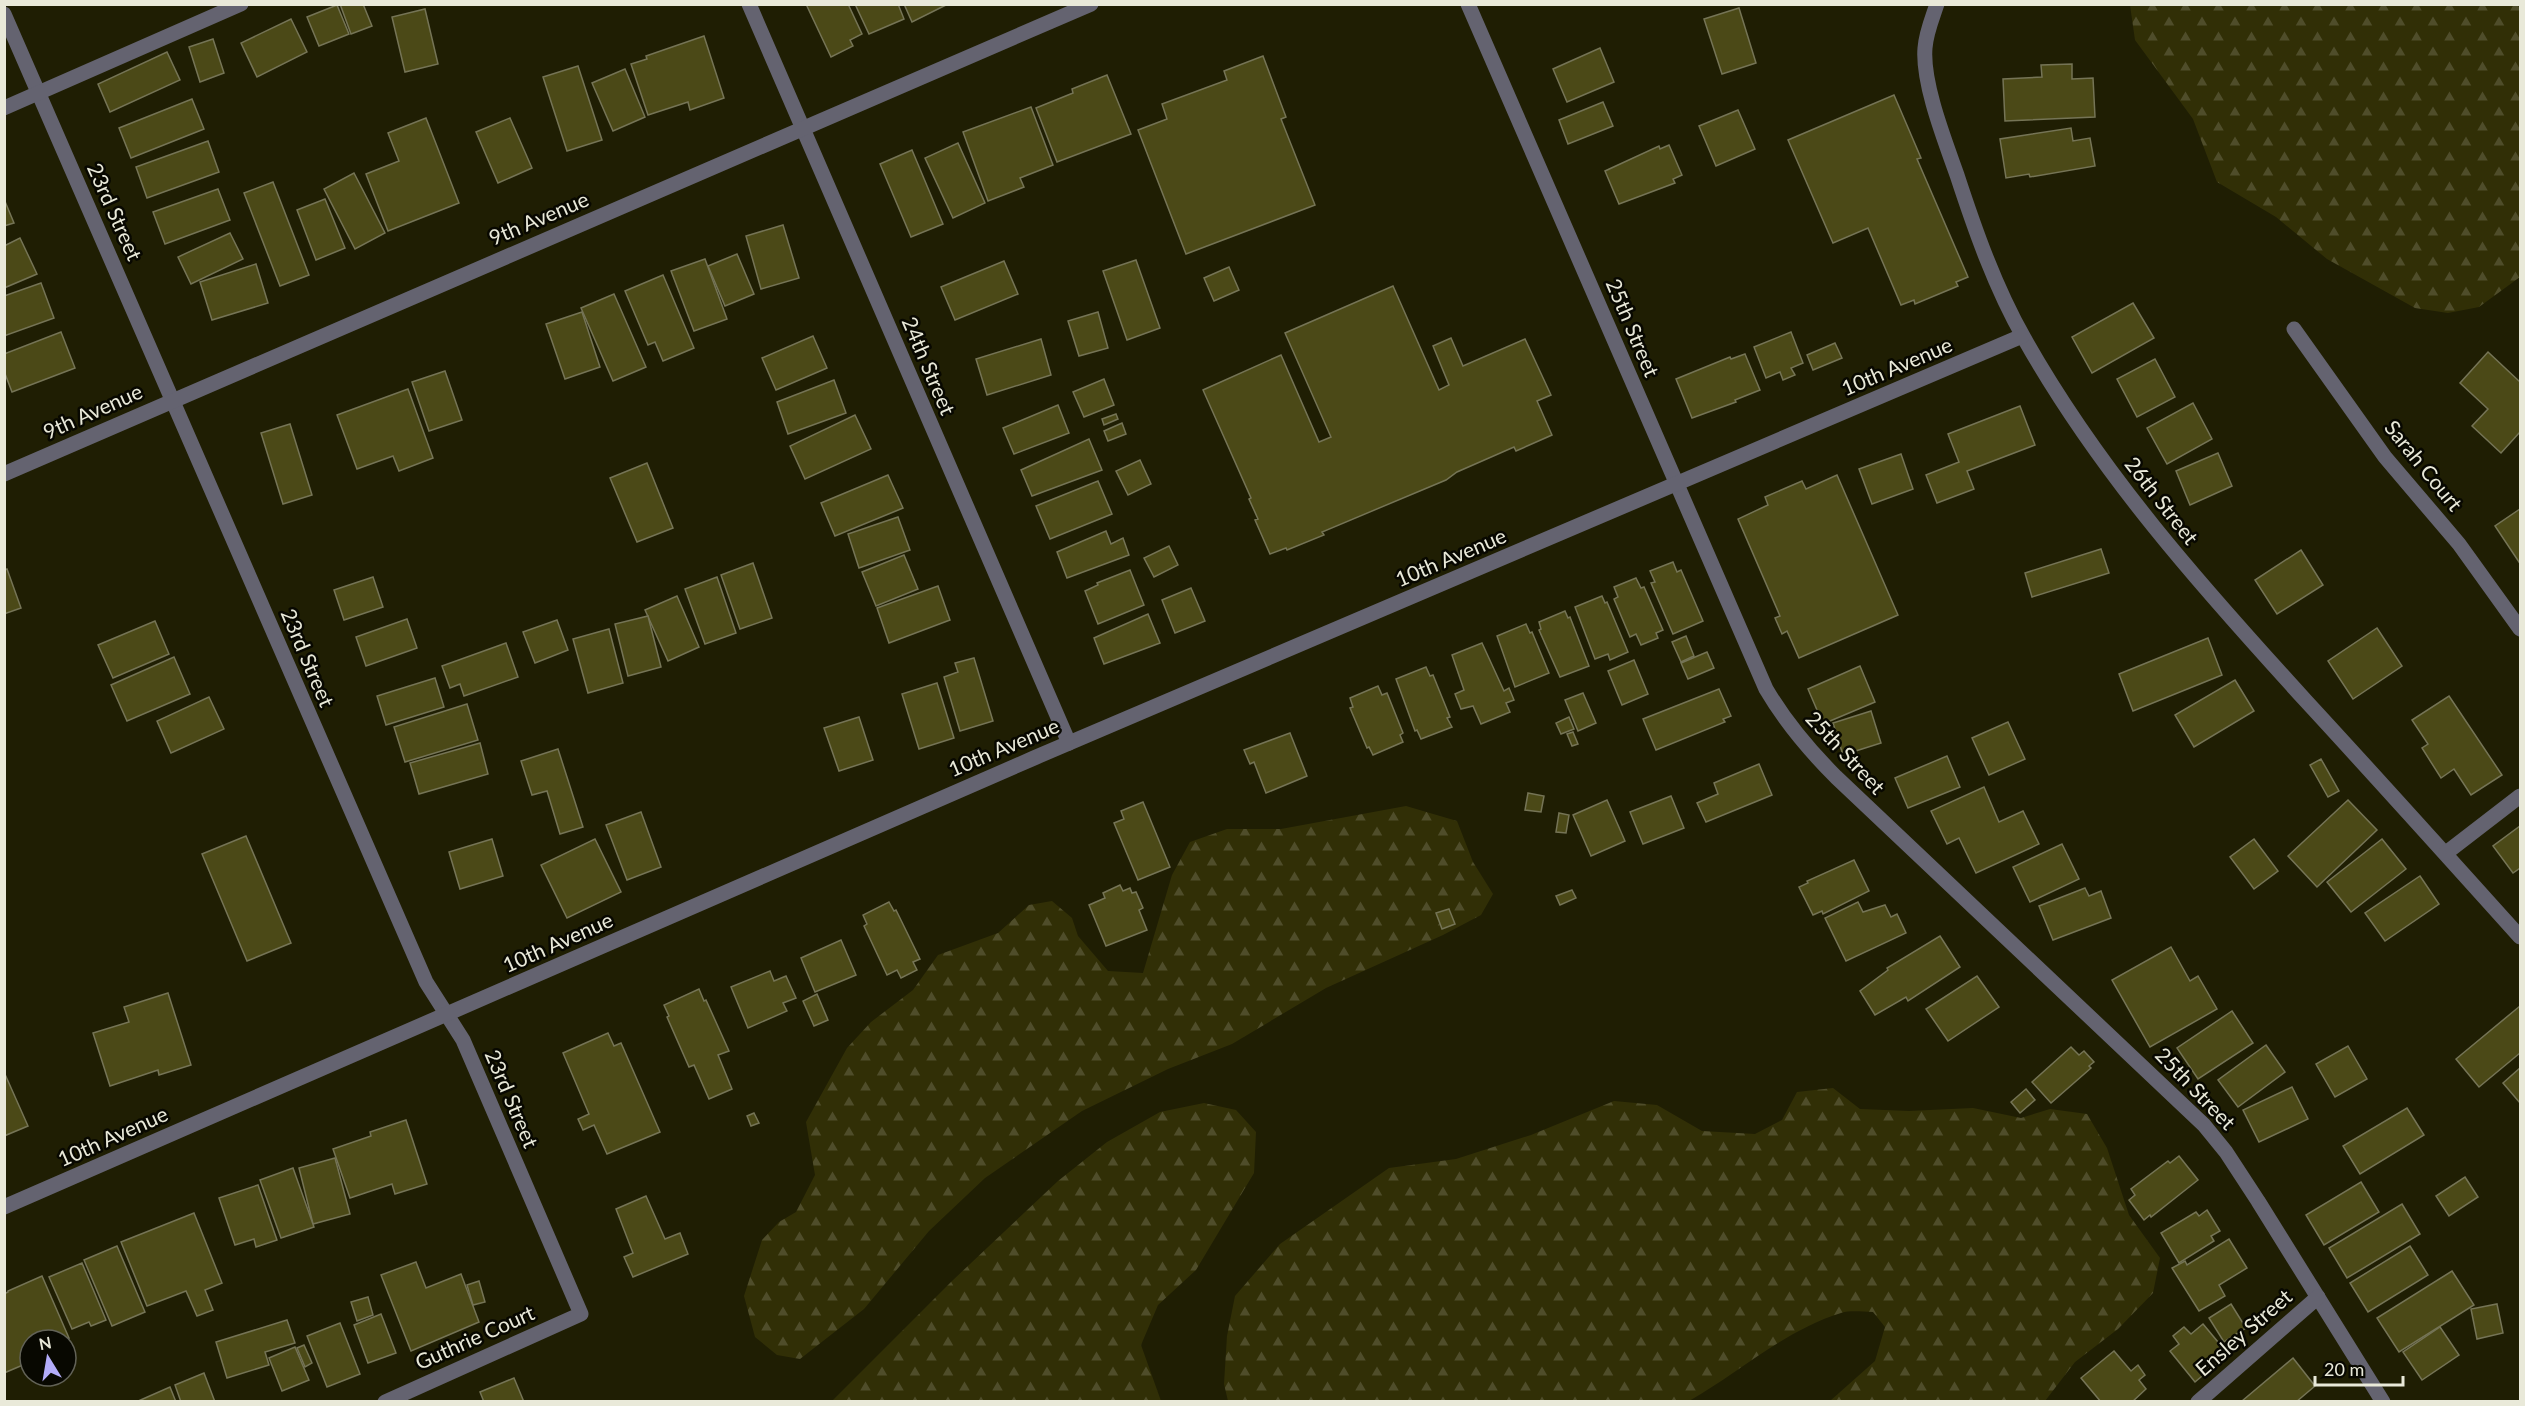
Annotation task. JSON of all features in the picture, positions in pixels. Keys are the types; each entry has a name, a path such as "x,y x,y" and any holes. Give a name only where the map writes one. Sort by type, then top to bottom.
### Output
{"street":[{"path":"4,108 241,4"},
{"name":"24th Street","path":"749,4 1069,743"},
{"name":"9th Avenue","path":"4,474 1091,4"},
{"name":"25th Street","path":"1468,4 1767,689 1790,727 1865,806 2204,1125 2226,1152 2383,1401"},
{"name":"26th Street","path":"1936,4 1921,31 1928,79 1980,243 2022,336 2089,441 2153,528 2222,609 2520,937"},
{"name":"23rd Street","path":"4,14 426,982 463,1040 581,1314"},
{"name":"Sarah Court","path":"2294,329 2385,457 2459,544 2520,629"},
{"name":"10th Avenue","path":"4,1207 1069,743 2022,336"},
{"path":"2446,853 2520,796"},
{"name":"Ensley Street","path":"2198,1401 2318,1297"},
{"name":"Guthrie Court","path":"385,1401 581,1314"}],"green space":[{"path":"2130,5 2520,5 2520,277 2479,307 2448,313 2415,308 2327,259 2276,217 2217,182 2193,119 2135,40"},
{"path":"1406,806 1457,821 1473,862 1493,894 1481,915 1443,935 1326,988 1232,1044 1168,1069 1082,1111 985,1178 929,1231 864,1309 800,1359 777,1355 755,1337 744,1296 762,1240 779,1222 796,1212 815,1175 806,1122 847,1048 871,1022 913,990 938,955 998,933 1029,905 1052,901 1072,918 1078,936 1108,971 1143,973 1172,875 1190,842 1227,829 1281,829"},
{"path":"1833,1088 1860,1109 1909,1111 1973,1108 2021,1118 2050,1109 2087,1114 2107,1148 2129,1215 2160,1258 2153,1293 2118,1329 2075,1362 2045,1401 1830,1401 1875,1361 1885,1327 1873,1312 1853,1311 1841,1313 1801,1330 1689,1401 1228,1401 1224,1384 1227,1336 1235,1296 1280,1244 1389,1168 1456,1159 1531,1135 1614,1101 1657,1105 1702,1131 1755,1134 1782,1120 1797,1092"},
{"path":"1204,1103 1236,1110 1256,1132 1254,1173 1196,1270 1158,1305 1141,1345 1161,1401 832,1401 952,1281 1058,1181 1107,1142 1160,1112"}],"building":[{"path":"340,4 363,4 372,26 351,34"},
{"path":"806,4 848,4 862,34 850,40 853,46 831,57"},
{"path":"855,4 898,4 904,19 869,34"},
{"path":"904,4 948,4 912,22"},
{"path":"337,5 349,34 319,46 307,17"},
{"path":"1739,8 1756,63 1722,74 1704,19"},
{"path":"425,9 438,64 405,72 392,17"},
{"path":"291,19 307,52 257,77 241,43"},
{"path":"704,36 724,98 690,110 688,102 648,115 631,64 647,59 646,56"},
{"path":"213,39 224,73 200,82 189,47"},
{"path":"1600,48 1614,82 1567,102 1553,69"},
{"path":"167,52 180,80 110,112 98,84"},
{"path":"1263,56 1286,117 1281,119 1315,205 1186,254 1138,130 1167,119 1162,104 1227,80 1224,71"},
{"path":"2072,64 2072,79 2093,78 2095,117 2005,121 2003,79 2042,77 2041,65"},
{"path":"578,66 602,140 567,151 543,77"},
{"path":"625,69 645,117 613,131 592,83"},
{"path":"1107,75 1131,134 1057,162 1036,108 1073,93 1072,89"},
{"path":"1894,95 1921,158 1917,159 1968,277 1956,282 1958,286 1915,304 1914,300 1901,305 1868,228 1833,243 1788,140"},
{"path":"192,99 204,129 131,158 119,128"},
{"path":"1603,102 1613,126 1568,144 1559,120"},
{"path":"1031,107 1053,165 1020,178 1024,187 988,201 963,132"},
{"path":"1738,110 1755,149 1716,166 1699,126"},
{"path":"426,118 459,203 388,231 366,174 399,161 388,133"},
{"path":"510,118 532,168 498,183 476,132"},
{"path":"2071,128 2073,141 2090,138 2095,166 2030,177 2029,174 2006,178 2000,139"},
{"path":"208,141 219,172 147,198 136,167"},
{"path":"958,143 985,203 953,218 925,158"},
{"path":"1669,145 1682,175 1673,179 1675,183 1619,204 1605,171 1659,146 1660,149"},
{"path":"912,150 943,224 911,237 880,164"},
{"path":"354,173 385,233 355,249 324,189"},
{"path":"273,182 309,275 280,286 244,193"},
{"path":"218,189 230,220 165,244 153,212"},
{"path":"4,199 14,223 4,226"},
{"path":"325,199 345,248 316,260 297,210"},
{"path":"783,225 799,278 761,289 746,236"},
{"path":"230,233 243,259 191,284 178,257"},
{"path":"20,238 37,274 4,288 4,246"},
{"path":"737,254 754,294 725,306 708,266"},
{"path":"705,259 727,319 694,331 671,271"},
{"path":"1136,260 1160,328 1127,340 1103,271"},
{"path":"1004,261 1018,294 955,320 941,287"},
{"path":"256,264 268,303 212,320 200,282"},
{"path":"1229,267 1239,290 1214,301 1204,278"},
{"path":"663,275 694,348 663,361 655,342 648,345 625,291"},
{"path":"41,283 54,318 4,336 4,296"},
{"path":"1393,286 1439,390 1449,385 1433,346 1451,338 1463,366 1525,339 1551,395 1537,401 1552,435 1516,451 1514,447 1457,472 1446,480 1322,532 1324,535 1287,550 1286,548 1270,554 1255,520 1258,519 1249,499 1251,498 1203,390 1281,355 1319,442 1331,437 1285,333"},
{"path":"614,294 646,367 613,381 581,308"},
{"path":"2133,303 2154,338 2092,373 2072,337"},
{"path":"582,312 600,367 565,379 546,324"},
{"path":"1098,312 1108,348 1079,356 1068,321"},
{"path":"61,332 75,368 12,392 4,371 4,354"},
{"path":"1791,332 1803,363 1791,368 1795,375 1783,380 1780,372 1766,378 1754,347"},
{"path":"813,336 827,368 776,390 762,358"},
{"path":"1041,339 1051,375 987,395 976,359"},
{"path":"1835,343 1842,358 1813,370 1807,355"},
{"path":"2488,352 2520,382 2520,432 2501,453 2472,426 2488,409 2460,383"},
{"path":"1745,354 1760,390 1735,400 1736,402 1692,418 1676,379 1730,357 1731,359"},
{"path":"2155,359 2175,397 2137,417 2117,379"},
{"path":"445,371 462,420 429,431 412,382"},
{"path":"1104,379 1114,405 1084,417 1073,392"},
{"path":"834,380 846,413 788,434 777,402"},
{"path":"408,389 433,458 399,471 393,456 357,469 337,415"},
{"path":"2193,403 2212,439 2167,464 2147,428"},
{"path":"1058,405 1069,433 1014,454 1003,428"},
{"path":"2020,406 2035,445 1967,471 1974,489 1937,503 1926,475 1959,462 1948,434"},
{"path":"1116,414 1118,419 1104,425 1102,419"},
{"path":"855,415 871,449 805,479 790,446"},
{"path":"1122,423 1126,434 1108,441 1104,431"},
{"path":"290,424 312,495 283,504 261,433"},
{"path":"1089,439 1102,470 1032,496 1021,470"},
{"path":"2218,453 2232,486 2190,505 2176,471"},
{"path":"1901,454 1913,489 1872,504 1859,469"},
{"path":"1140,460 1151,484 1128,495 1116,471"},
{"path":"647,463 673,528 637,542 610,478"},
{"path":"888,475 903,508 835,536 821,503"},
{"path":"1837,475 1898,615 1799,658 1787,631 1782,634 1775,618 1780,616 1738,519 1768,505 1765,497 1802,481 1806,489"},
{"path":"1098,481 1112,514 1050,539 1036,506"},
{"path":"2520,509 2520,561 2519,562 2495,526"},
{"path":"898,517 910,550 859,568 848,534"},
{"path":"1106,531 1111,544 1123,538 1129,555 1067,578 1057,552"},
{"path":"1169,546 1178,565 1154,577 1144,558"},
{"path":"2101,549 2109,573 2032,597 2025,573"},
{"path":"2301,550 2323,585 2277,614 2255,580"},
{"path":"904,555 918,589 876,606 862,572"},
{"path":"1673,562 1677,572 1681,570 1703,621 1673,634 1651,583 1655,582 1650,571"},
{"path":"753,563 772,618 740,629 721,575"},
{"path":"7,569 21,608 4,614 4,570"},
{"path":"1130,570 1144,605 1098,624 1085,591 1098,585 1097,583"},
{"path":"373,577 383,607 344,620 334,590"},
{"path":"717,577 736,633 705,644 685,589"},
{"path":"1636,578 1641,588 1644,587 1663,630 1656,633 1658,638 1641,645 1636,634 1630,637 1614,599 1618,597 1614,587"},
{"path":"938,586 950,620 889,643 877,608"},
{"path":"1191,588 1205,621 1175,633 1162,600"},
{"path":"677,596 699,647 668,661 645,610"},
{"path":"1602,596 1605,603 1607,602 1628,652 1610,660 1608,654 1595,659 1575,607"},
{"path":"1565,611 1568,618 1570,617 1589,666 1560,677 1539,630 1541,629 1539,622"},
{"path":"1148,614 1160,643 1104,664 1094,638"},
{"path":"648,616 661,667 628,676 615,624"},
{"path":"407,619 417,648 366,666 356,637"},
{"path":"557,620 568,650 535,663 523,632"},
{"path":"155,621 169,654 113,678 98,645"},
{"path":"1526,624 1530,633 1532,632 1549,673 1515,687 1497,636"},
{"path":"2377,628 2402,666 2353,699 2328,661"},
{"path":"609,629 623,683 588,693 573,639"},
{"path":"1686,636 1694,656 1681,662 1672,642"},
{"path":"2208,638 2222,675 2133,711 2119,674"},
{"path":"506,643 518,677 464,696 460,684 450,688 442,666"},
{"path":"1482,643 1504,691 1509,688 1514,700 1506,703 1510,712 1481,724 1473,706 1461,709 1455,694 1464,690 1452,655"},
{"path":"1707,652 1714,668 1688,679 1681,663"},
{"path":"174,657 190,694 127,721 111,685"},
{"path":"974,658 993,721 960,731 944,677 958,672 955,663"},
{"path":"1634,660 1648,694 1622,705 1608,671"},
{"path":"1860,666 1875,702 1823,724 1808,689"},
{"path":"1426,667 1430,676 1433,675 1452,727 1421,739 1417,730 1415,731 1396,679"},
{"path":"435,678 444,707 386,725 377,696"},
{"path":"2235,680 2254,711 2194,747 2175,715"},
{"path":"937,683 954,738 919,749 902,694"},
{"path":"1378,686 1382,695 1387,693 1403,733 1400,735 1403,742 1373,755 1369,747 1367,748 1350,708 1353,707 1350,698"},
{"path":"1719,689 1731,716 1723,719 1725,722 1656,750 1643,719"},
{"path":"1583,693 1596,723 1578,731 1565,700"},
{"path":"2449,696 2502,775 2471,795 2454,769 2441,778 2422,748 2428,744 2412,720"},
{"path":"209,697 224,729 171,753 157,721"},
{"path":"467,704 478,740 405,762 394,727"},
{"path":"1871,711 1881,743 1843,755 1833,723"},
{"path":"859,717 873,760 839,771 824,728"},
{"path":"1569,717 1574,729 1561,734 1556,723"},
{"path":"2008,722 2025,759 1989,775 1972,738"},
{"path":"1573,732 1578,744 1572,746 1567,734"},
{"path":"1290,733 1307,776 1266,793 1254,762 1250,764 1244,750"},
{"path":"480,743 488,774 419,794 410,763"},
{"path":"558,749 583,827 560,834 547,791 532,795 521,761"},
{"path":"1947,756 1960,787 1908,808 1895,778"},
{"path":"2321,759 2339,791 2328,797 2310,765"},
{"path":"1759,764 1772,795 1706,822 1697,803 1718,794 1714,783"},
{"path":"1984,787 1999,822 2023,811 2039,844 1976,873 1959,838 1947,844 1931,811"},
{"path":"1528,793 1544,796 1541,812 1525,810"},
{"path":"1671,796 1684,828 1643,844 1630,812"},
{"path":"1607,800 1625,841 1591,856 1573,815"},
{"path":"2348,800 2377,830 2317,887 2288,856"},
{"path":"1143,802 1170,867 1138,880 1114,823 1124,819 1121,811"},
{"path":"641,812 661,867 627,880 606,825"},
{"path":"1559,813 1569,815 1566,833 1556,832"},
{"path":"2520,826 2520,868 2513,873 2493,846"},
{"path":"246,836 291,943 247,961 202,854"},
{"path":"492,839 503,876 460,889 449,852"},
{"path":"595,839 621,892 567,918 541,865"},
{"path":"2254,839 2278,871 2254,889 2230,857"},
{"path":"2382,839 2406,869 2351,912 2327,882"},
{"path":"2062,844 2079,879 2030,902 2013,867"},
{"path":"1854,860 1869,891 1823,914 1822,911 1813,915 1799,887 1808,883 1807,881"},
{"path":"2420,876 2439,904 2385,941 2365,913"},
{"path":"1120,885 1123,891 1130,888 1132,893 1136,892 1143,908 1139,910 1147,930 1106,946 1089,905 1105,898 1103,893"},
{"path":"2085,888 2089,896 2101,891 2111,918 2053,940 2039,906"},
{"path":"1572,890 1576,898 1560,905 1556,896"},
{"path":"889,902 894,911 896,910 920,959 913,962 917,970 901,978 897,970 887,975 864,926 867,924 863,915"},
{"path":"1858,902 1863,912 1885,905 1891,917 1897,914 1906,933 1846,961 1825,918"},
{"path":"1449,909 1455,924 1442,929 1436,913"},
{"path":"1940,936 1960,967 1908,1001 1906,997 1875,1015 1860,991 1888,970 1887,968"},
{"path":"841,940 856,975 815,992 801,958"},
{"path":"2171,947 2190,981 2198,976 2217,1009 2150,1047 2112,980"},
{"path":"770,971 774,981 786,976 796,998 783,1003 787,1011 748,1028 731,987"},
{"path":"1977,976 1999,1007 1948,1041 1926,1009"},
{"path":"699,989 729,1051 718,1055 732,1089 709,1099 694,1065 689,1067 664,1005"},
{"path":"168,993 191,1065 159,1075 158,1070 110,1086 93,1033 129,1022 124,1007"},
{"path":"817,994 828,1020 814,1026 803,1001"},
{"path":"2520,1006 2520,1053 2479,1087 2456,1059"},
{"path":"2232,1011 2253,1043 2198,1079 2177,1048"},
{"path":"608,1033 614,1046 621,1043 660,1132 607,1154 594,1125 583,1130 578,1119 589,1114 563,1053"},
{"path":"2266,1045 2285,1072 2238,1107 2218,1080"},
{"path":"2348,1046 2367,1079 2335,1097 2316,1064"},
{"path":"2071,1047 2079,1055 2084,1051 2094,1062 2089,1066 2091,1068 2051,1103 2032,1082"},
{"path":"2520,1068 2520,1103 2503,1083"},
{"path":"4,1072 28,1126 4,1136"},
{"path":"2292,1087 2308,1119 2259,1142 2243,1110"},
{"path":"2026,1089 2035,1100 2020,1113 2011,1102"},
{"path":"2407,1108 2424,1135 2360,1174 2343,1146"},
{"path":"754,1113 759,1123 751,1126 747,1116"},
{"path":"406,1120 427,1184 395,1194 392,1184 350,1198 333,1149 371,1136 370,1132"},
{"path":"2179,1156 2198,1180 2144,1220 2129,1200 2135,1195 2131,1189 2168,1161 2170,1163"},
{"path":"335,1158 350,1214 313,1224 299,1168"},
{"path":"293,1168 314,1227 281,1238 260,1180"},
{"path":"2465,1177 2478,1197 2449,1216 2436,1196"},
{"path":"2361,1182 2379,1212 2324,1245 2306,1215"},
{"path":"258,1185 277,1240 256,1247 254,1239 235,1245 219,1198"},
{"path":"646,1196 665,1239 680,1233 688,1254 633,1277 624,1257 633,1253 616,1209"},
{"path":"2402,1204 2420,1234 2347,1278 2329,1248"},
{"path":"2207,1210 2220,1231 2211,1236 2214,1241 2179,1263 2161,1233 2196,1212 2199,1216"},
{"path":"194,1213 222,1283 205,1290 213,1310 197,1316 186,1291 147,1306 121,1242"},
{"path":"2229,1239 2247,1268 2219,1285 2225,1296 2199,1311 2172,1268 2185,1261 2187,1265"},
{"path":"117,1246 145,1312 112,1326 84,1260"},
{"path":"2410,1246 2428,1275 2368,1312 2350,1283"},
{"path":"416,1262 426,1288 461,1274 479,1322 411,1351 381,1275"},
{"path":"82,1263 106,1320 91,1326 89,1322 72,1328 49,1277"},
{"path":"2452,1271 2474,1305 2399,1352 2377,1318"},
{"path":"42,1276 65,1328 18,1328 18,1367 4,1373 4,1294"},
{"path":"479,1281 485,1302 473,1305 467,1285"},
{"path":"368,1297 373,1315 357,1321 351,1302"},
{"path":"2231,1304 2246,1328 2224,1342 2209,1318"},
{"path":"2497,1304 2503,1333 2477,1339 2471,1309"},
{"path":"381,1314 396,1353 368,1363 354,1325"},
{"path":"287,1320 295,1343 265,1352 269,1365 227,1378 216,1342"},
{"path":"340,1323 360,1374 327,1387 307,1336"},
{"path":"2203,1324 2228,1354 2195,1382 2170,1351 2179,1344 2173,1336 2184,1327 2191,1334"},
{"path":"2440,1327 2459,1355 2422,1380 2403,1352"},
{"path":"304,1345 312,1363 305,1367 297,1348"},
{"path":"295,1347 309,1380 282,1391 269,1358"},
{"path":"2114,1351 2131,1371 2138,1365 2145,1375 2139,1380 2146,1389 2132,1402 2101,1402 2081,1378"},
{"path":"2293,1358 2315,1386 2296,1402 2242,1401"},
{"path":"204,1373 215,1402 181,1402 175,1385"},
{"path":"514,1378 524,1402 484,1402 480,1392"},
{"path":"170,1387 176,1402 136,1402"}]}
